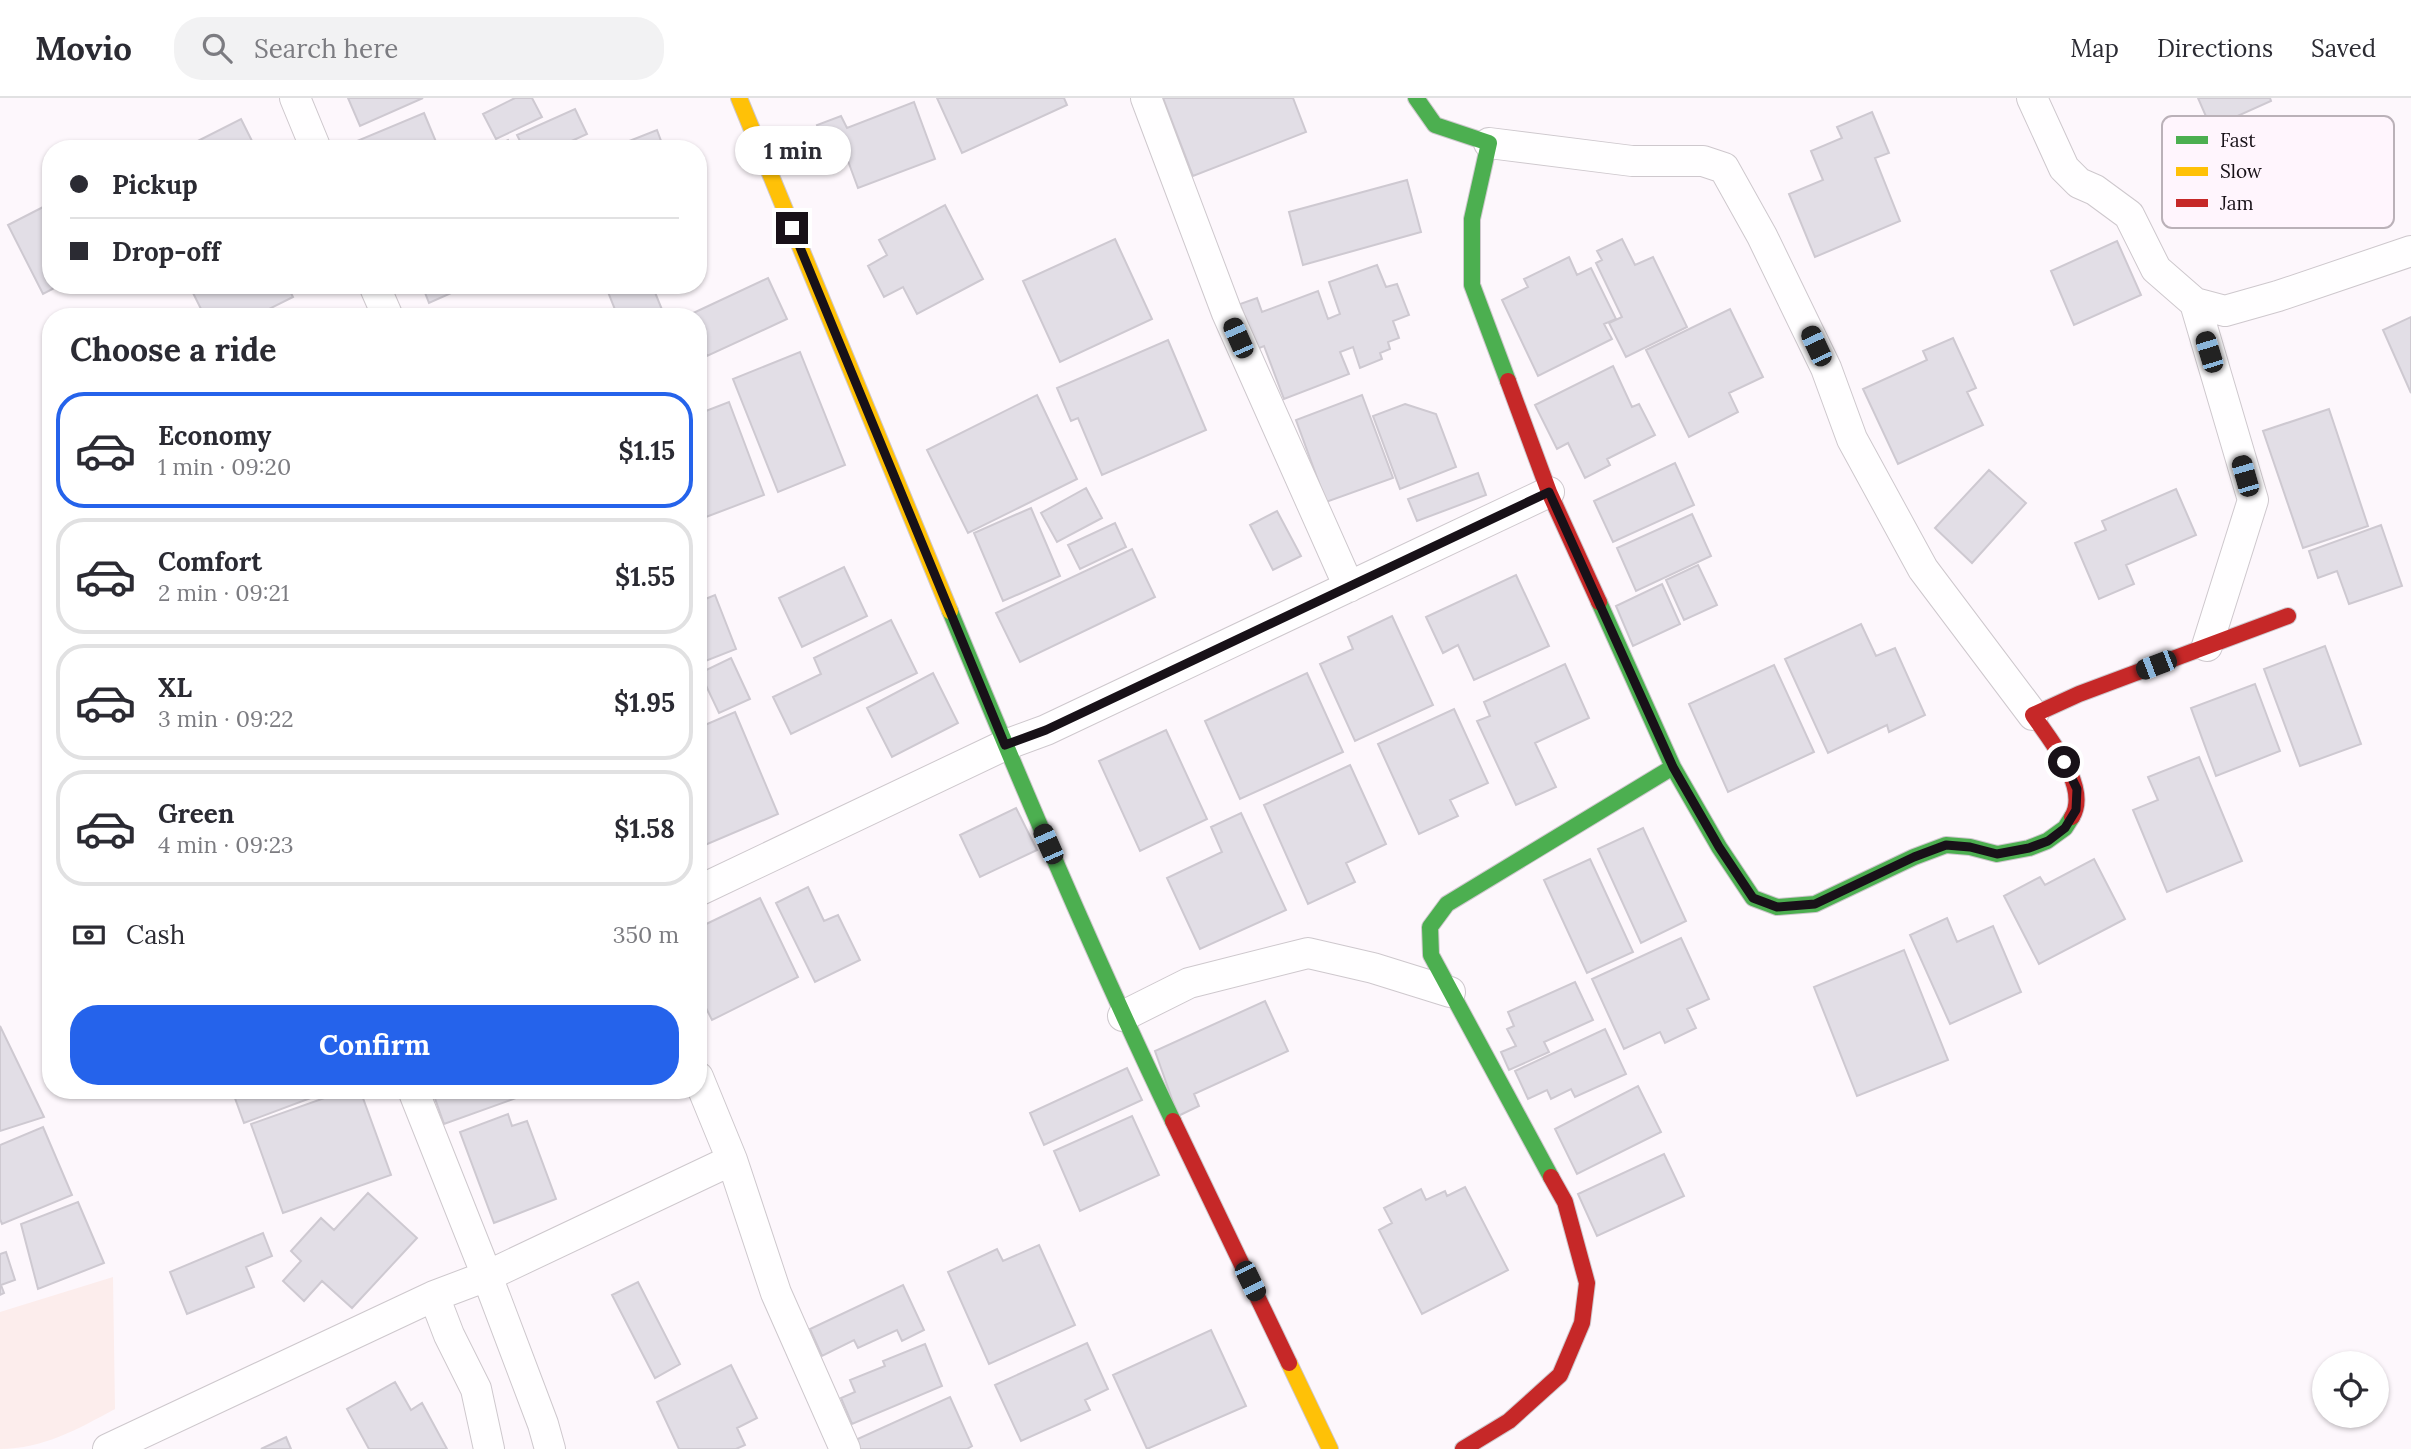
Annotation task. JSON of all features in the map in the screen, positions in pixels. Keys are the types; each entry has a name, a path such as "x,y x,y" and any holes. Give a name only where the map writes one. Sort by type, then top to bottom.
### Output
{"street":[{"path":"295,98 312,140"},
{"path":"739,98 1005,745 1123,1016 1330,1449"},
{"path":"1146,98 1227,313 1349,587"},
{"path":"1416,98 1435,125 1489,143 1632,162 1703,160 1724,168 1762,236 1826,368 1852,439 1923,569 2033,715 2064,762 2077,789 2076,810 2065,828 2048,841 1997,854 1970,847 1946,845 1914,857 1815,904 1777,907 1753,898 1719,847 1673,767 1549,492 1472,285 1472,219 1489,143"},
{"path":"2032,98 2064,168 2079,183 2095,190 2129,215 2156,269 2195,303 2225,311 2411,251"},
{"path":"2195,303 2253,500 2207,646"},
{"path":"707,887 1549,492"},
{"path":"2033,715 2079,694 2288,616"},
{"path":"1463,1449 1509,1421 1560,1375 1582,1323 1587,1283 1565,1202 1430,955 1430,927 1447,904 1673,767"},
{"path":"1123,1016 1189,983 1308,953 1373,968 1450,992"},
{"path":"417,1099 487,1276 550,1449"},
{"path":"707,1099 732,1160 776,1293 845,1449"},
{"path":"108,1449 434,1296 487,1276 732,1160"},
{"path":"434,1296 449,1335 476,1389 489,1449"}],"shaded area":[{"path":"113,1277 115,1409 46,1442 0,1449 0,1312"}],"building":[{"path":"348,98 423,98 360,126"},
{"path":"515,98 532,98 542,117 496,139 483,114"},
{"path":"937,98 1064,98 1067,105 962,153"},
{"path":"1163,98 1293,98 1306,132 1193,176"},
{"path":"2198,98 2270,98 2271,101 2238,116 2206,116"},
{"path":"914,102 935,159 858,188 848,161 833,167 817,125 841,116 847,128"},
{"path":"575,109 587,134 574,140 520,140 517,135"},
{"path":"1872,112 1889,153 1875,158 1900,221 1815,257 1789,194 1823,180 1811,151 1842,138 1837,127"},
{"path":"424,113 435,140 359,140"},
{"path":"241,119 252,140 200,140"},
{"path":"657,130 661,140 632,140"},
{"path":"1407,180 1421,232 1303,265 1289,212"},
{"path":"945,205 983,279 917,314 903,287 884,297 868,266 887,255 879,240"},
{"path":"42,208 42,292 8,225"},
{"path":"1115,239 1152,319 1060,362 1023,281"},
{"path":"1622,239 1635,265 1653,257 1687,327 1626,357 1609,323 1622,317 1596,263 1602,260 1597,251"},
{"path":"2117,241 2141,295 2074,325 2051,271"},
{"path":"1569,257 1577,275 1591,268 1616,319 1604,324 1612,339 1538,376 1502,300 1528,287 1524,279"},
{"path":"1377,265 1386,287 1397,284 1409,315 1393,321 1399,338 1388,342 1390,349 1380,353 1382,359 1360,368 1353,347 1340,352 1349,374 1284,399 1264,346 1257,349 1240,304 1257,298 1262,312 1318,291 1328,319 1340,314 1329,282"},
{"path":"768,278 787,319 707,356 707,308 704,308"},
{"path":"194,294 292,294 293,297 271,308 200,308"},
{"path":"426,294 449,294 429,303"},
{"path":"609,294 656,294 661,308 614,308"},
{"path":"1730,309 1763,377 1729,393 1738,412 1689,437 1646,350"},
{"path":"2411,317 2411,393 2383,330"},
{"path":"1953,338 1976,388 1967,392 1983,425 1898,464 1863,389 1927,360 1923,351"},
{"path":"1168,340 1206,430 1102,475 1078,418 1071,421 1057,388"},
{"path":"800,352 845,465 778,492 733,379"},
{"path":"1613,366 1632,407 1639,404 1655,435 1607,459 1610,465 1585,478 1568,443 1557,449 1535,405"},
{"path":"1037,395 1077,479 968,533 927,450"},
{"path":"1362,395 1393,478 1326,502 1296,420"},
{"path":"729,402 764,495 707,517 707,411"},
{"path":"1405,404 1436,414 1456,467 1400,489 1373,416"},
{"path":"2329,409 2368,526 2303,548 2263,431"},
{"path":"1675,463 1694,505 1613,542 1594,501"},
{"path":"1989,470 2026,503 1972,563 1935,528"},
{"path":"1478,473 1486,495 1417,521 1408,499"},
{"path":"1086,488 1102,518 1057,542 1041,513"},
{"path":"2176,489 2196,535 2126,565 2134,584 2099,599 2075,543 2106,530 2102,521"},
{"path":"1031,508 1060,576 1003,601 974,533"},
{"path":"1277,511 1301,556 1273,570 1250,525"},
{"path":"1692,514 1711,556 1636,591 1617,548"},
{"path":"1115,523 1126,547 1080,569 1068,545"},
{"path":"2381,525 2402,586 2349,604 2337,571 2318,578 2309,551"},
{"path":"1132,549 1155,597 1020,662 996,613"},
{"path":"1698,565 1717,605 1684,620 1666,580"},
{"path":"844,567 867,616 802,647 779,598"},
{"path":"1516,575 1549,646 1474,680 1458,645 1443,653 1426,617"},
{"path":"1662,584 1680,624 1633,646 1616,606"},
{"path":"715,595 736,649 707,660 707,598"},
{"path":"1392,616 1433,705 1355,741 1320,664 1353,649 1348,637"},
{"path":"891,620 917,673 791,734 773,697 821,674 814,658"},
{"path":"1861,624 1876,656 1895,648 1925,715 1889,732 1887,725 1828,753 1785,659"},
{"path":"2325,646 2361,744 2300,766 2264,669"},
{"path":"731,658 750,699 719,713 707,688 707,670"},
{"path":"1565,664 1589,718 1535,743 1556,787 1516,805 1477,721 1490,716 1484,702"},
{"path":"1774,665 1814,752 1728,792 1689,704"},
{"path":"933,673 958,723 892,757 867,708"},
{"path":"1307,673 1343,752 1240,799 1205,721"},
{"path":"2255,684 2280,751 2216,776 2191,708"},
{"path":"1454,709 1488,783 1450,800 1458,816 1419,834 1378,744"},
{"path":"735,712 778,814 707,844 707,724"},
{"path":"1166,730 1207,819 1140,851 1099,761"},
{"path":"2199,757 2242,861 2167,892 2133,810 2158,800 2148,777"},
{"path":"1350,765 1386,844 1346,863 1355,882 1308,904 1264,805"},
{"path":"1016,808 1037,850 980,877 960,835"},
{"path":"1241,813 1286,910 1200,949 1167,878 1222,852 1211,827"},
{"path":"1643,828 1686,921 1641,943 1598,849"},
{"path":"1590,859 1633,952 1587,973 1544,880"},
{"path":"2094,859 2125,919 2039,964 2004,896 2040,877 2045,885"},
{"path":"808,887 824,921 838,915 860,960 815,982 776,903"},
{"path":"760,898 798,977 712,1020 707,1010 707,924"},
{"path":"1947,918 1957,942 1993,926 2021,992 1950,1024 1910,935"},
{"path":"1681,938 1709,999 1687,1009 1696,1028 1665,1043 1660,1032 1624,1049 1592,979"},
{"path":"1904,950 1948,1060 1857,1096 1814,987"},
{"path":"1575,982 1593,1020 1544,1042 1549,1052 1509,1070 1501,1052 1516,1046 1507,1029 1514,1026 1508,1012"},
{"path":"1265,1001 1288,1051 1194,1094 1199,1106 1178,1116 1155,1051"},
{"path":"0,1026 44,1117 0,1131"},
{"path":"1605,1029 1626,1074 1575,1097 1571,1089 1551,1099 1547,1090 1528,1099 1515,1071"},
{"path":"1127,1068 1142,1100 1044,1145 1030,1113"},
{"path":"1638,1086 1661,1132 1577,1174 1555,1129"},
{"path":"235,1099 308,1099 244,1123"},
{"path":"322,1099 363,1099 391,1175 283,1213 251,1124"},
{"path":"435,1099 513,1099 444,1124"},
{"path":"508,1114 512,1126 527,1121 556,1199 494,1223 460,1132"},
{"path":"1132,1116 1159,1175 1080,1211 1054,1151"},
{"path":"43,1127 72,1195 2,1224 0,1145"},
{"path":"1664,1154 1684,1196 1597,1236 1578,1194"},
{"path":"1465,1187 1508,1270 1422,1314 1379,1230 1392,1223 1384,1208 1421,1189 1426,1200 1445,1191 1447,1196"},
{"path":"368,1193 417,1238 352,1308 322,1281 304,1301 283,1281 301,1261 291,1251 321,1218 334,1230"},
{"path":"78,1202 104,1263 38,1289 21,1224"},
{"path":"263,1233 272,1256 246,1267 254,1287 187,1314 170,1272"},
{"path":"1039,1245 1075,1325 989,1364 948,1272 997,1249 1003,1261"},
{"path":"6,1252 15,1280 1,1285 4,1293 0,1295 0,1254"},
{"path":"638,1282 680,1364 655,1378 612,1295"},
{"path":"903,1285 924,1330 902,1341 897,1330 858,1348 854,1340 822,1356 810,1329"},
{"path":"1211,1330 1246,1406 1147,1449 1113,1375"},
{"path":"1087,1343 1108,1389 1085,1400 1090,1410 1021,1441 995,1385"},
{"path":"925,1344 942,1386 852,1424 841,1398 855,1392 850,1380 885,1366 883,1361"},
{"path":"731,1365 757,1418 737,1428 745,1445 736,1449 679,1449 657,1402"},
{"path":"395,1382 411,1410 422,1403 447,1449 369,1449 347,1409"},
{"path":"950,1397 972,1446 967,1449 854,1449 851,1442"},
{"path":"286,1437 291,1449 261,1449"}],"traffic: fast":[{"path":"1416,98 1435,125 1489,143 1472,219 1472,285 1508,381"},
{"path":"1599,602 1673,767 1719,847 1753,898 1777,907 1815,904 1914,857 1946,845 1970,847 1997,854 2029,848 2047,841 2065,828 2072,817"},
{"path":"950,611 1058,868 1173,1121"},
{"path":"1551,1177 1431,955 1430,927 1447,904 1673,767"}],"traffic: slow":[{"path":"739,98 950,611"},
{"path":"1289,1363 1330,1449"}],"traffic: jam":[{"path":"1508,381 1549,492 1599,602"},
{"path":"2072,817 2076,805 2072,778 2058,750 2033,715 2079,694 2288,616"},
{"path":"1173,1121 1289,1363"},
{"path":"1463,1449 1509,1421 1560,1375 1582,1323 1587,1283 1565,1202 1551,1177"}],"route":[{"path":"792,228 1005,745 1046,730 1549,492 1673,767 1719,847 1753,898 1777,907 1815,904 1914,857 1946,845 1970,847 1997,854 2048,841 2065,828 2076,810 2077,789 2064,762"}]}
